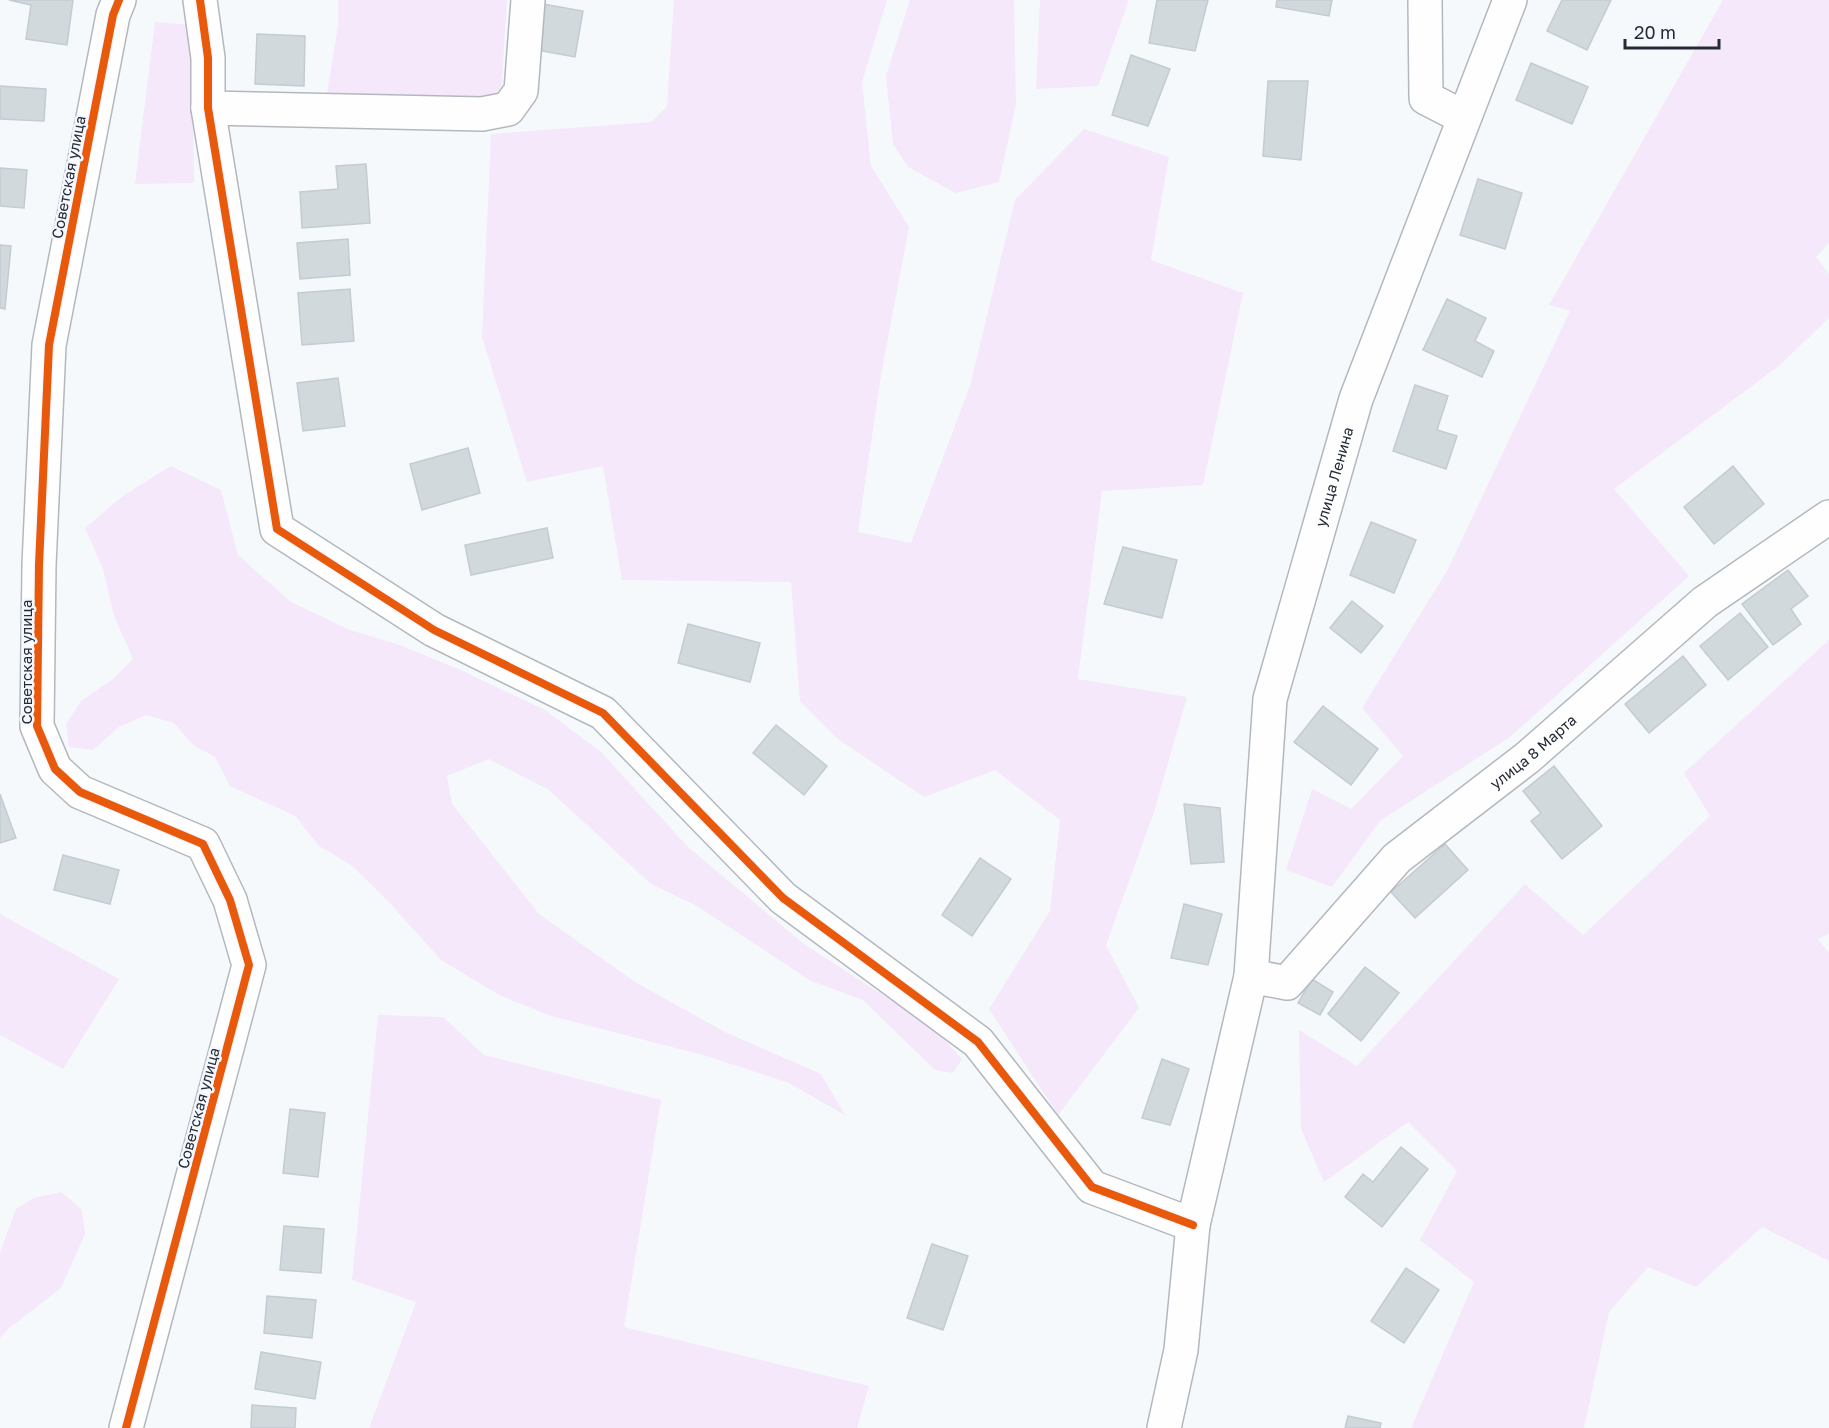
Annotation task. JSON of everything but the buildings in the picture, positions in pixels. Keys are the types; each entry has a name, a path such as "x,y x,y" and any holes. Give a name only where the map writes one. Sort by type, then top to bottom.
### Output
{"street":[{"name":"Советская улица","path":"119,0 113,15 49,345 39,565 37,726 55,769 80,792 203,844 230,900 249,965 126,1428"},
{"path":"200,0 208,58 208,108 277,529 434,630 603,713 783,898 978,1042 1092,1187 1193,1225"},
{"path":"208,108 482,114 508,109 521,91 528,0"},
{"path":"1425,0 1426,98 1463,117"},
{"name":"улица Ленина","path":"1164,1428 1181,1350 1193,1225 1251,976 1270,699 1356,399 1510,0"},
{"name":"улица 8 Марта","path":"1251,976 1287,983 1397,858 1527,758 1704,602 1829,517"}],"shaded area":[{"path":"338,0 507,0 501,95 479,104 326,100 338,25"},
{"path":"674,0 887,0 862,82 871,166 909,227 881,375 858,532 911,543 970,386 1015,200 1084,129 1169,157 1151,260 1243,293 1203,485 1102,491 1078,679 1187,697 1154,812 1106,945 1139,1008 1058,1115 989,1009 1050,911 1060,820 995,770 924,797 838,739 800,701 791,582 622,580 603,466 527,482 482,337 491,134 651,122 667,107"},
{"path":"910,0 1014,0 1016,104 999,182 956,193 908,167 893,144 886,76"},
{"path":"1040,0 1129,0 1098,86 1036,89"},
{"path":"1723,0 1829,0 1829,243 1816,257 1829,274 1829,318 1780,365 1614,489 1689,576 1510,737 1380,821 1332,887 1286,870 1312,789 1351,809 1403,756 1362,708 1447,571 1570,311 1549,305"},
{"path":"155,22 192,25 194,183 135,184"},
{"path":"171,466 221,490 238,555 291,602 350,630 397,644 456,668 545,710 601,752 688,847 804,944 934,1028 962,1059 953,1073 935,1070 863,1000 811,981 697,906 651,884 549,790 489,759 447,776 452,804 539,914 635,982 725,1032 821,1074 845,1115 789,1083 703,1055 551,1016 499,995 441,960 388,901 351,865 319,846 295,816 230,786 215,757 193,745 174,723 146,715 119,727 93,750 69,747 66,724 81,701 113,679 133,659 114,616 103,569 85,528 124,495"},
{"path":"1829,640 1829,934 1818,939 1829,953 1829,1261 1762,1227 1696,1287 1648,1267 1609,1312 1584,1428 1411,1428 1474,1282 1420,1240 1457,1171 1408,1122 1324,1182 1301,1129 1299,1030 1357,1066 1525,884 1583,935 1710,816 1684,773"},
{"path":"0,914 119,979 63,1069 0,1035"},
{"path":"378,1015 443,1017 484,1055 661,1100 624,1327 869,1386 857,1428 369,1428 416,1302 352,1280"},
{"path":"61,1192 82,1210 85,1234 61,1288 8,1329 0,1338 0,1253 16,1209 34,1198"}],"cycle path":[{"path":"119,0 113,15 49,345 39,565 37,726 55,769 80,792 203,844 230,900 249,965 126,1428"},
{"path":"200,0 208,58 208,108 277,529 434,630 603,713 783,898 978,1042 1092,1187 1193,1225"}]}
